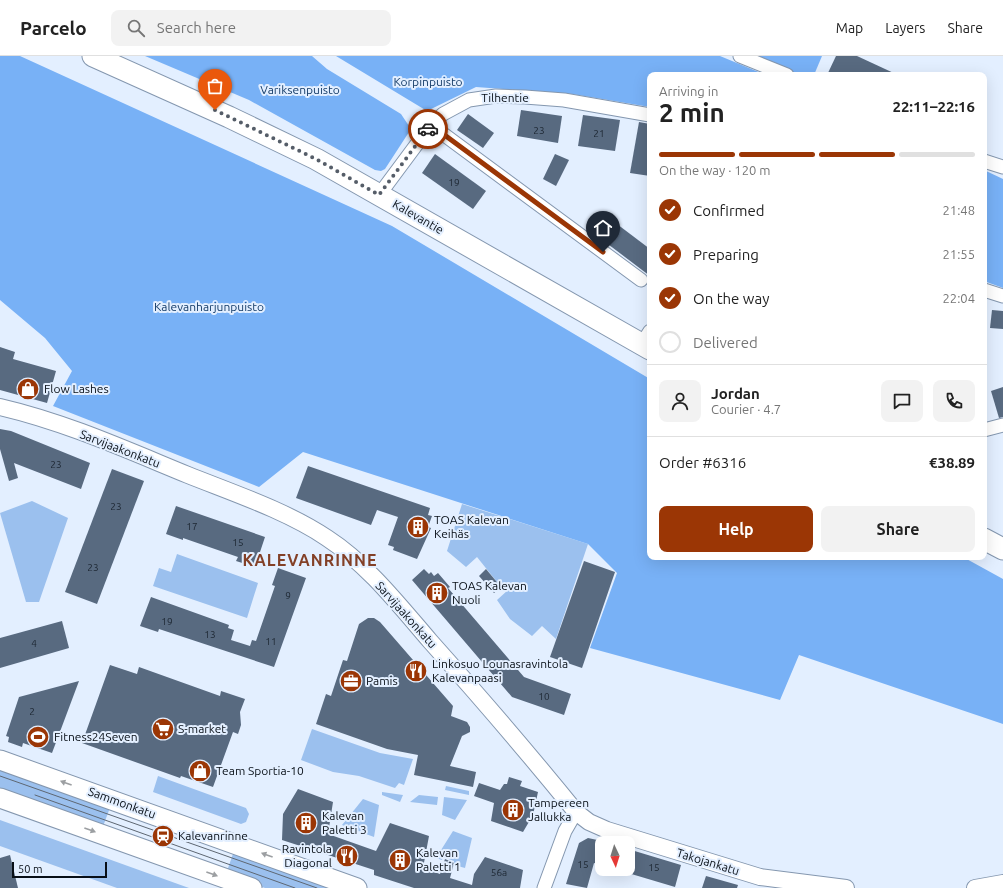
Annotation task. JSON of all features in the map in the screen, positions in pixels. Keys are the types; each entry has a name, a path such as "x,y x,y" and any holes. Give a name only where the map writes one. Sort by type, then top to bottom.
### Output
{"main road":[{"name":"Kalevantie","path":"93,56 250,127 316,159 647,342"},
{"path":"987,541 1003,549"},
{"name":"Sammonkatu","path":"0,760 357,888"},
{"path":"0,798 252,888"}],"street":[{"path":"740,56 780,72"},
{"name":"Tilhentie","path":"379,195 431,125 443,114 459,104 479,97 496,96 564,100 647,114"},
{"path":"431,125 641,280"},
{"path":"987,162 1003,167"},
{"path":"987,291 1003,296"},
{"name":"Sarvijaakonkatu","path":"0,407 31,415 96,438 193,477 303,524 328,538 358,564 388,594 506,727 576,812"},
{"path":"987,429 1003,425"},
{"path":"544,888 565,831 576,812"},
{"name":"Takojankatu","path":"576,812 589,822 607,830 747,874 772,879 846,888"},
{"path":"975,888 1003,883"}],"shaded area":[{"path":"32,501 68,518 39,602 26,602 0,513"},
{"path":"462,504 588,544 556,639 542,626 532,636 510,619 497,600 508,590 501,587 477,557 466,567 447,551"},
{"path":"177,554 258,583 247,618 153,586 159,568 171,572"},
{"path":"312,729 380,753 413,759 404,785 399,783 395,788 359,776 333,772 301,760"},
{"path":"0,767 111,805 102,829 0,793"},
{"path":"158,776 246,808 249,814 246,822 241,824 153,792"},
{"path":"446,786 469,791 469,795 445,790"},
{"path":"382,792 403,795 400,802 382,795"},
{"path":"419,795 438,797 437,805 410,802"},
{"path":"444,797 467,800 455,820 442,815"},
{"path":"363,799 379,805 374,837 342,825"},
{"path":"0,820 189,888 117,888 0,846"},
{"path":"453,831 472,838 465,868 454,865 454,861 443,857 442,860 436,858"},
{"path":"235,848 344,888 265,888 226,874"}],"green space":[{"name":"Kalevanharjunpuisto","path":"0,56 20,56 392,226 647,377 647,560 968,560 1003,579 1003,724 799,655 780,700 590,648 617,573 588,544 303,452 259,487 53,406 72,371 45,338 0,300"},
{"name":"Variksenpuisto","path":"145,56 312,56 327,69 401,114 411,129 385,169 381,171 375,170 249,100"},
{"name":"Korpinpuisto","path":"336,56 720,56 759,72 647,72 647,106 572,94 476,87 427,111"},
{"path":"751,56 822,56 815,72 791,72"},
{"path":"987,171 1003,179 1003,288 987,282"}],"building":[{"path":"836,56 857,56 892,72 828,72"},
{"path":"521,110 562,116 558,143 517,136"},
{"path":"468,114 494,133 483,148 457,130"},
{"path":"583,115 620,120 615,151 578,146"},
{"path":"639,122 647,123 647,176 630,173"},
{"path":"435,154 486,191 473,209 422,173"},
{"path":"555,154 569,160 556,186 543,179"},
{"path":"605,215 647,247 647,274 592,232"},
{"path":"992,310 1003,311 1003,329 990,328"},
{"path":"0,347 15,352 13,359 56,371 47,403 0,390"},
{"path":"1003,387 1003,417 999,418 991,391"},
{"path":"0,429 11,431 90,463 81,489 14,463 18,478 9,481 0,449"},
{"path":"308,466 430,508 428,515 432,516 428,527 431,528 417,559 393,550 394,547 388,545 398,517 377,510 371,525 296,498"},
{"path":"112,469 144,481 97,604 65,592"},
{"path":"176,506 265,537 255,567 236,561 238,557 183,538 183,540 166,534"},
{"path":"584,561 615,572 582,668 550,657"},
{"path":"278,568 306,578 274,667 159,629 158,632 140,626 151,597 229,625 228,628 234,630 231,640 250,646 252,640 256,641 275,586 272,585"},
{"path":"424,569 429,574 431,572 434,576 438,573 450,587 448,588 524,677 571,694 564,715 512,697 412,580"},
{"path":"486,569 501,587 494,593 479,576"},
{"path":"368,618 374,618 380,622 453,706 451,716 467,722 470,727 470,732 462,736 450,766 476,772 473,787 414,775 418,755 387,749 316,724 326,694 331,696 343,660 347,661 359,624"},
{"path":"62,621 69,648 0,668 0,638"},
{"name":"S-market","path":"110,665 137,674 139,667 220,696 221,691 245,699 240,712 241,725 238,734 233,732 213,787 181,776 180,778 82,743"},
{"path":"79,681 52,753 23,743 22,747 8,742 9,737 6,736 19,697"},
{"name":"Tampereen Jallukka","path":"509,777 522,781 520,786 538,792 533,815 523,832 491,821 494,803 474,796 479,783 500,790 504,784 507,784"},
{"path":"298,789 333,802 328,834 376,851 390,823 429,836 423,868 440,874 445,859 454,863 450,878 472,885 474,874 485,857 523,870 520,888 414,888 374,875 374,870 282,840 283,814"},
{"path":"588,838 595,840 595,863 587,888 566,884 579,843"},
{"path":"635,851 681,865 675,887 635,875"},
{"path":"10,855 18,888 0,888 0,858"},
{"path":"706,876 738,885 737,888 702,888"}],"tram line":[{"path":"0,776 317,888"},
{"path":"35,795 295,888"}],"way so far":[{"path":"215,110 316,159 379,195 428,129"}],"place":[{"name":"Flow Lashes","path":"28,389"},
{"name":"TOAS Kalevan Keihäs","path":"418,527"},
{"name":"TOAS Kalevan Nuoli","path":"437,593"},
{"name":"Linkosuo Lounasravintola Kalevanpaasi","path":"416,671"},
{"name":"Pamis","path":"351,681"},
{"name":"S-market","path":"163,729"},
{"name":"Fitness24Seven","path":"38,737"},
{"name":"Team Sportia-10","path":"200,771"},
{"name":"Tampereen Jallukka","path":"513,810"},
{"name":"Kalevan Paletti 3","path":"306,823"},
{"name":"Kalevanrinne","path":"163,836"},
{"name":"Ravintola Diagonal","path":"347,856"},
{"name":"Kalevan Paletti 1","path":"400,860"}],"district":[{"name":"KALEVANRINNE","path":"310,560"}],"route":[{"path":"428,129 431,125 603,252"}]}
